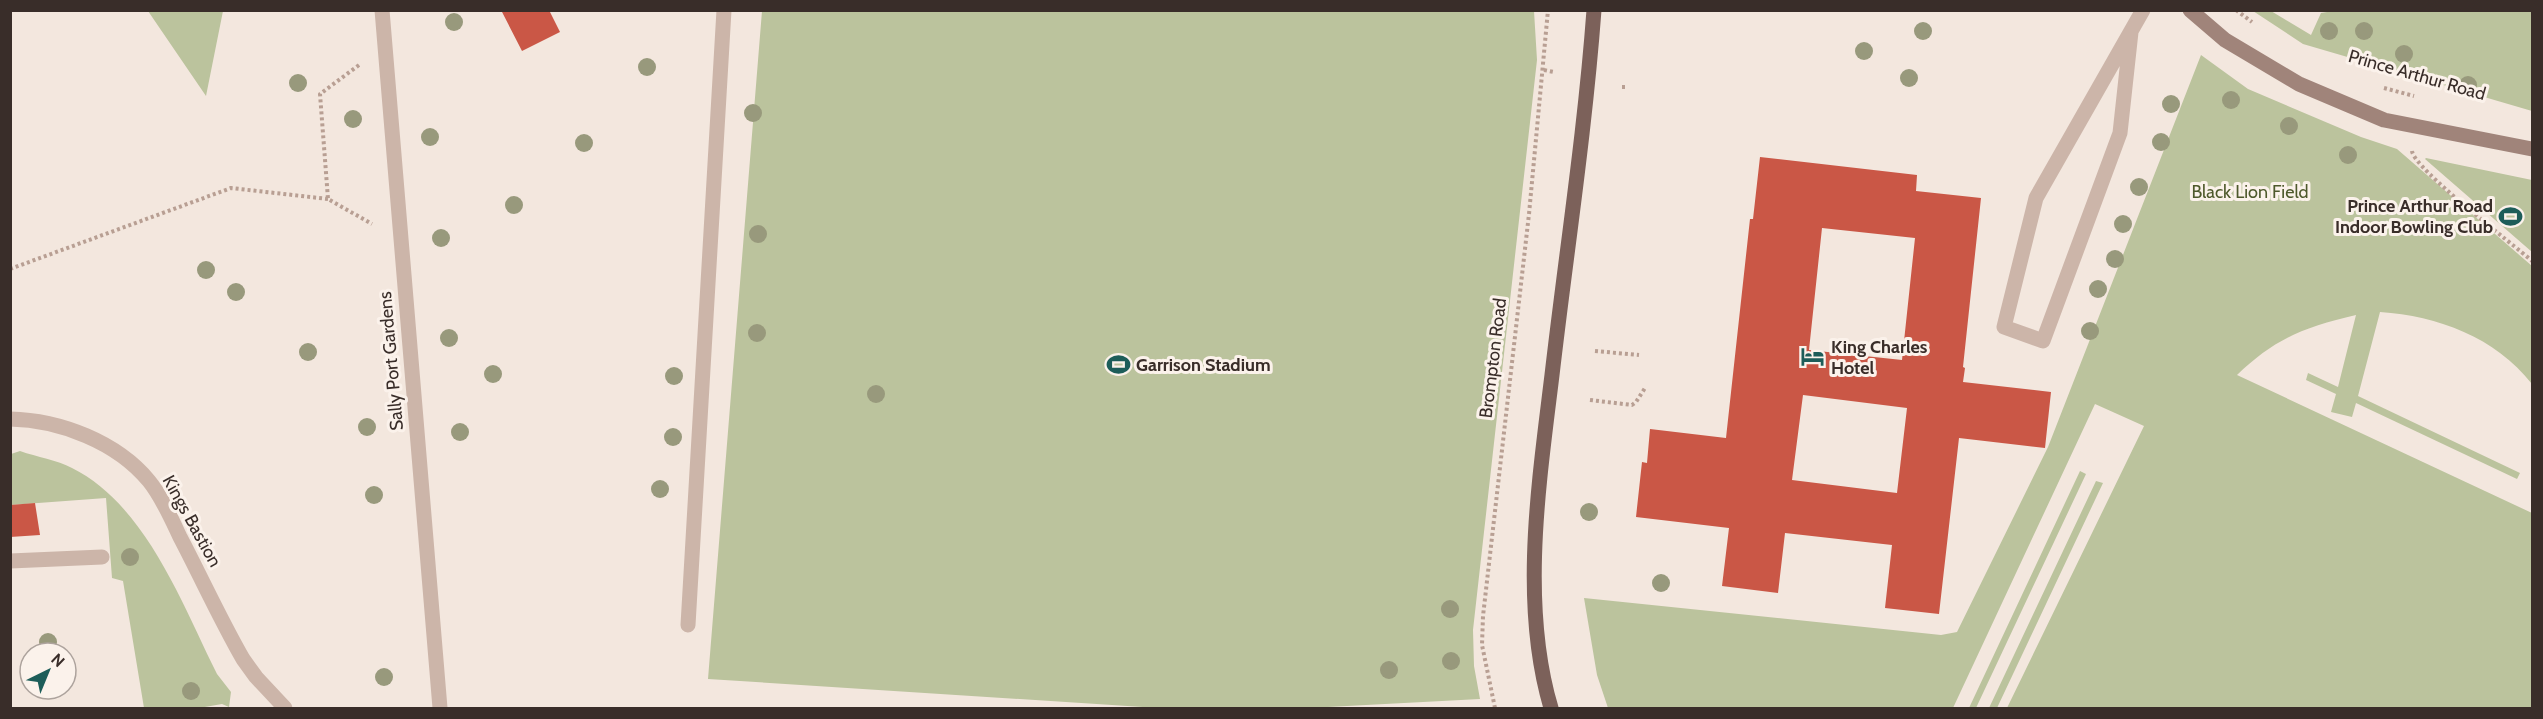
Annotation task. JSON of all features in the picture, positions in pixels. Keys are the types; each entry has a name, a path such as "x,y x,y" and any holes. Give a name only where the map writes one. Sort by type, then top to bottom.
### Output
{"main road":[{"path":"1551,708 1539,638 1536,532 1544,438 1594,10"},
{"path":"2190,10 2225,40 2299,84 2384,120 2532,149"}],"street":[{"name":"Sally Port Gardens","path":"382,10 440,708"},
{"path":"688,625 724,10"},
{"path":"2131,32 2120,133 2043,341 2004,327 2036,198 2143,10"},
{"name":"Kings Bastion","path":"10,419 39,422 73,431 119,454 144,476 173,523 243,659 256,677 285,708"},
{"path":"10,561 102,557"}],"path":[{"name":"Brompton Road","path":"1495,708 1482,645 1483,615 1544,70 1548,10"},
{"path":"2236,10 2254,24"},
{"path":"328,200 320,94 385,48"},
{"path":"1544,70 1554,72"},
{"name":"Prince Arthur Road","path":"2380,87 2426,99"},
{"path":"2412,150 2413,158 2532,261"},
{"path":"10,269 231,188 328,200 401,240"},
{"path":"1595,351 1639,355"},
{"path":"1590,400 1632,405 1645,388"}],"green space":[{"path":"148,11 223,11 206,96"},
{"name":"Garrison Stadium","path":"762,11 1534,11 1537,60 1473,630 1474,666 1480,699 1309,708 1158,708 708,679"},
{"path":"2253,11 2271,11 2311,35 2321,13 2333,11 2532,11 2532,111 2303,44"},
{"name":"Black Lion Field","path":"2201,55 2248,89 2361,137 2397,149 2532,266 2532,384 2501,353 2464,332 2423,318 2380,312 2358,396 2520,473 2517,479 2356,403 2352,417 2331,412 2336,394 2306,380 2308,373 2338,387 2356,315 2321,324 2278,343 2237,375 2532,513 2532,708 2007,708 2144,426 2095,404 1953,708 1608,708 1597,675 1584,598 1941,635 1957,632 2048,447"},
{"name":"Prince Arthur Road Indoor Bowling Club","path":"2425,159 2532,180 2532,252"},
{"path":"20,451 72,468 98,485 121,506 159,559 217,674 231,692 229,707 222,704 199,708 144,708 123,581 112,578 106,498 11,505 11,454"},
{"path":"2080,471 2086,474 1976,708 1969,708"},
{"path":"2096,481 2103,483 1997,708 1989,708"}],"building":[{"path":"501,10 549,10 560,32 522,51"},
{"path":"1760,157 1917,175 1916,191 1981,198 1963,382 2051,392 2045,448 1959,438 1939,614 1885,608 1892,545 1785,533 1778,593 1722,586 1729,528 1636,517 1642,462 1647,463 1650,429 1726,438 1750,219 1753,219","holes":["1822,228 1915,238 1902,360 1809,350","1803,395 1907,408 1897,493 1792,480"]},
{"path":"35,503 40,535 10,537 10,505"}],"place":[{"name":"Prince Arthur Road Indoor Bowling Club","path":"2511,216"},
{"name":"King Charles Hotel","path":"1813,357"},
{"name":"Garrison Stadium","path":"1118,365"}]}
